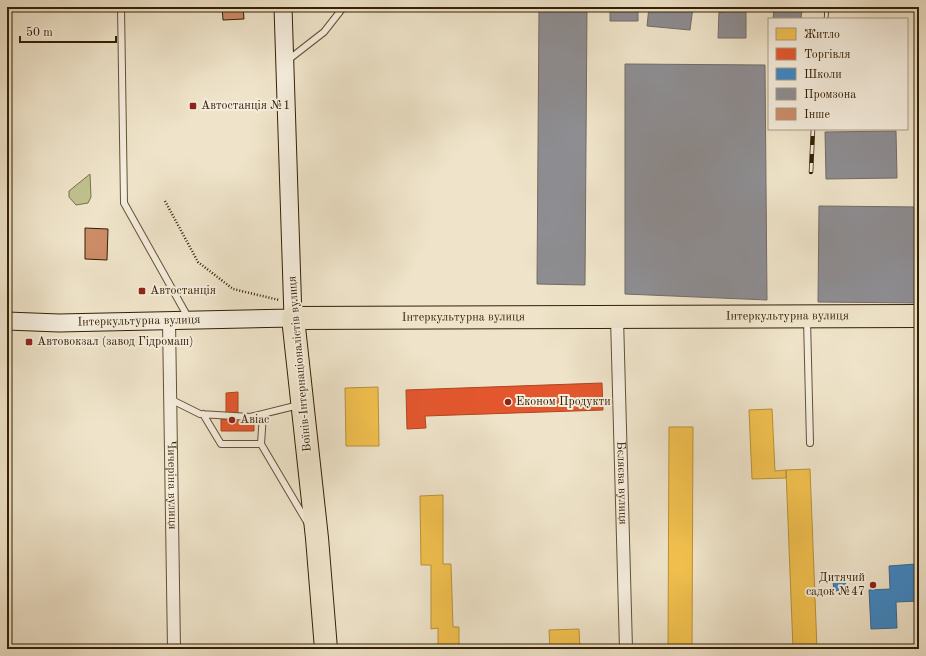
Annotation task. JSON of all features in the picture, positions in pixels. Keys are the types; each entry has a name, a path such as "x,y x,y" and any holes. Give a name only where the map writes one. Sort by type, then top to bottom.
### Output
{"highway":[{"name":"Інтеркультурна вулиця","path":"293,311 617,318 919,316"},
{"name":"Воїнів-Інтернаціоналістів вулиця","path":"293,311 317,538 326,649"}],"main road":[{"name":"Воїнів-Інтернаціоналістів вулиця","path":"283,7 293,311"},
{"name":"Інтеркультурна вулиця","path":"7,321 59,323 169,321 293,311"}],"street":[{"name":"Бєляєва вулиця","path":"617,318 626,649"},
{"name":"Чичеріна вулиця","path":"169,321 174,649"}],"lane":[{"path":"121,7 124,203 189,320"},
{"path":"285,62 324,32 342,7"},
{"path":"919,170 919,192"},
{"path":"807,317 810,443"},
{"path":"170,399 203,414 250,417 302,405"},
{"path":"203,414 221,444 261,444"},
{"path":"263,414 261,444 317,538"}],"path":[{"path":"165,201 198,262 233,289 293,311"}],"green space":[{"path":"90,174 91,197 88,203 76,205 69,197 69,191"}],"building: Житло":[{"path":"378,387 379,446 346,446 345,388"},
{"path":"772,409 775,471 786,470 786,478 752,479 749,410"},
{"path":"669,427 693,427 692,649 668,649"},
{"path":"810,469 817,649 793,649 786,470"},
{"path":"443,495 443,564 451,564 453,627 459,627 459,649 438,649 438,628 431,629 431,565 421,565 420,496"},
{"path":"579,629 580,649 550,649 549,630"}],"building: Торгівля":[{"path":"602,383 603,410 425,416 426,428 407,429 406,390"},
{"path":"238,392 238,422 254,422 254,431 221,431 221,419 226,419 226,393"}],"building: Школи":[{"path":"916,564 919,601 896,602 897,628 871,629 869,590 890,589 889,566"},
{"path":"845,580 846,590 834,591 833,581"}],"building: Промзона":[{"path":"539,7 587,7 585,285 537,284"},
{"path":"610,7 638,7 638,21 610,21"},
{"path":"649,7 693,7 690,30 647,26"},
{"path":"724,7 746,7 746,38 718,38 719,12 724,12"},
{"path":"774,7 802,9 801,18 773,18"},
{"path":"625,64 765,65 767,300 625,294"},
{"path":"896,131 897,178 826,179 825,132"},
{"path":"819,206 919,207 919,303 818,302"}],"building: Інше":[{"path":"222,7 243,7 244,19 223,20"},
{"path":"85,228 108,229 107,260 85,259"}],"railway":[{"path":"826,18 827,7"},
{"path":"811,172 813,130"}],"place":[{"name":"Автостанція №1","path":"193,106"},
{"name":"Автостанція","path":"142,291"},
{"name":"Автовокзал (завод Гідромаш)","path":"29,342"},
{"name":"Економ Продукти","path":"508,402"},
{"name":"Авіас","path":"232,420"},
{"name":"Дитячий садок №47","path":"873,585"}]}
